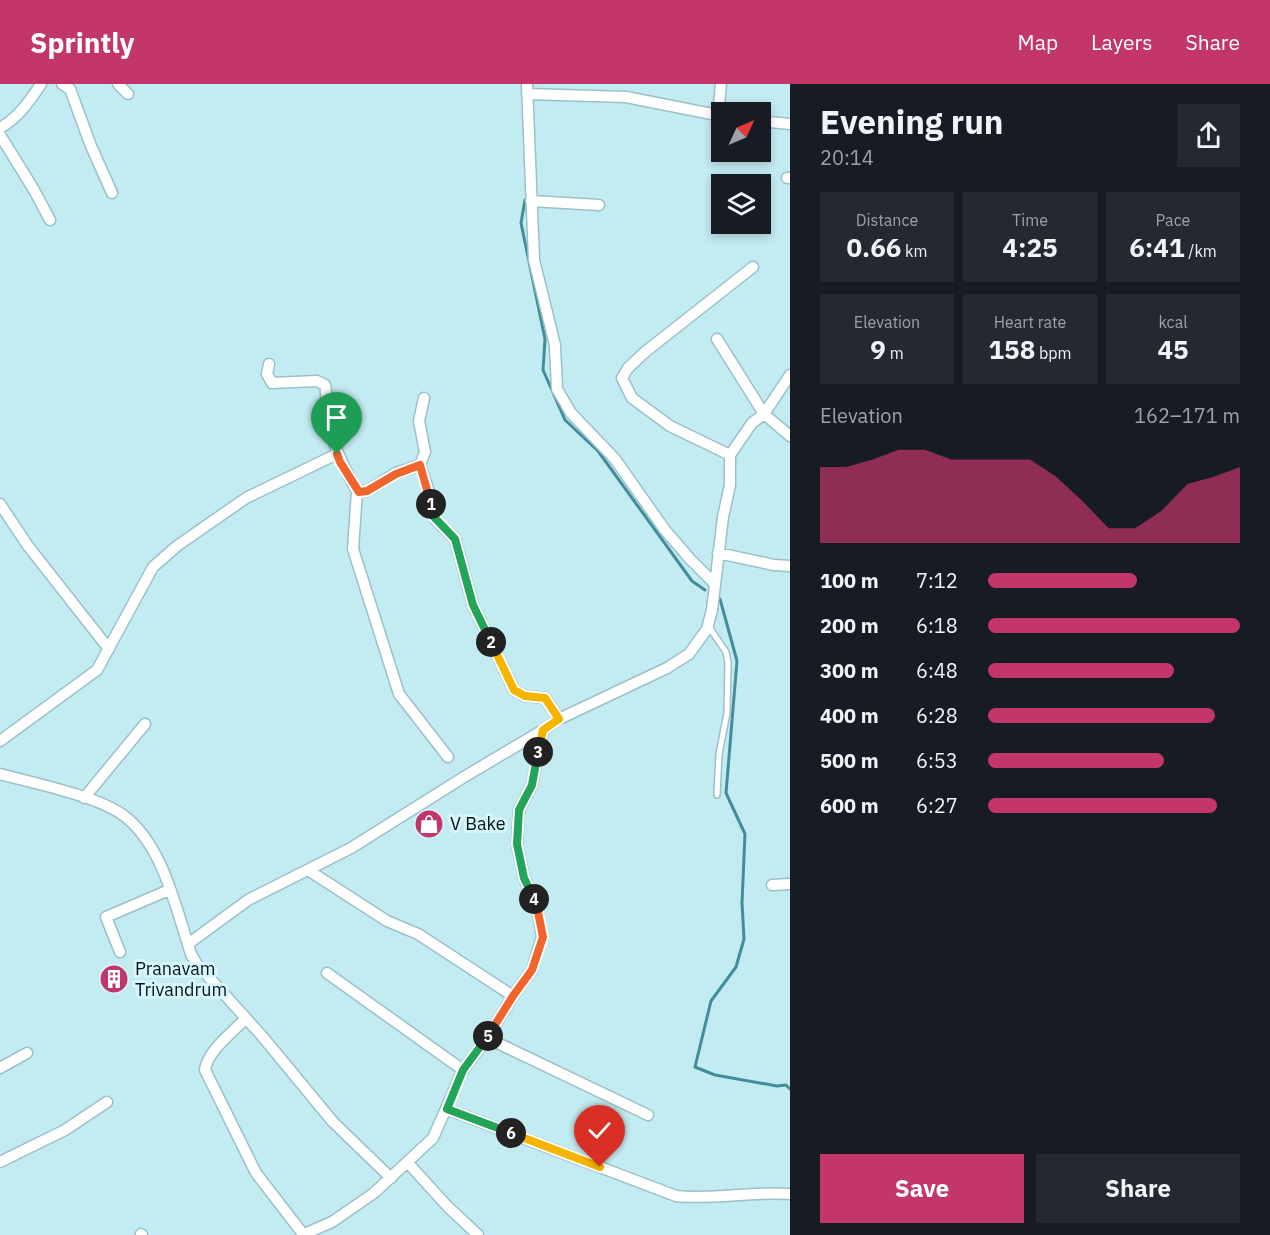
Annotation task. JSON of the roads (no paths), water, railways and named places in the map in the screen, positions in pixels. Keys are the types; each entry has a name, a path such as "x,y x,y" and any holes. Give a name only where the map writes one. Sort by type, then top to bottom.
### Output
{"street":[{"path":"0,128 11,122 24,109 41,84"},
{"path":"62,84 70,89 91,146 112,193"},
{"path":"118,84 128,94"},
{"path":"720,102 721,84"},
{"path":"711,114 626,97 527,89 534,260 555,345 557,389 571,413 615,459 666,530 714,583"},
{"path":"771,122 790,124"},
{"path":"0,135 50,220"},
{"path":"531,201 599,205"},
{"path":"730,455 670,426 632,398 622,378 628,368 645,352 753,267"},
{"path":"717,339 764,414 790,436"},
{"path":"269,364 267,374 272,383 317,381 324,384 327,412 337,454 357,491 353,549 399,694 448,757"},
{"path":"188,944 248,900 351,848 559,719 689,654 707,629 712,610 723,517 730,485 730,455 752,423 764,414 790,375"},
{"path":"424,398 419,421 425,452 420,465 431,498 433,516 455,539 473,605 514,690 525,696 545,698 559,719"},
{"path":"0,741 97,670 153,567 177,546 246,498 337,454"},
{"path":"357,491 367,491 396,474 420,465"},
{"path":"0,504 28,546 109,649"},
{"path":"718,553 774,565 790,566"},
{"path":"84,798 145,724"},
{"path":"245,1019 215,1050 205,1070 256,1173 302,1234 333,1222 374,1193 433,1138 463,1070 532,970 543,937 537,907 524,878 517,844 519,810 532,785 543,730"},
{"path":"0,774 84,798 116,811 139,831 155,852 196,963 262,1036 333,1122 391,1178"},
{"path":"308,870 387,921 418,934 513,996"},
{"path":"772,885 790,884"},
{"path":"120,952 106,917 169,890"},
{"path":"327,973 463,1070"},
{"path":"487,1038 648,1115"},
{"path":"0,1068 27,1053"},
{"path":"0,1162 65,1130 107,1102"},
{"path":"447,1109 676,1196 790,1194"},
{"path":"408,1163 448,1207 478,1235"}],"lane":[{"path":"708,625 722,645 728,663 727,713 719,754 717,795"}],"waterway":[{"path":"525,200 521,223 545,339 543,370 565,420 598,451 692,581 705,590"},
{"path":"720,599 737,661 726,793 745,834 742,903 744,939 736,967 711,1001 695,1067 715,1075 777,1086 786,1085 790,1089"}],"place":[{"name":"V Bake","path":"429,824"},
{"name":"Pranavam Trivandrum","path":"114,979"}]}
